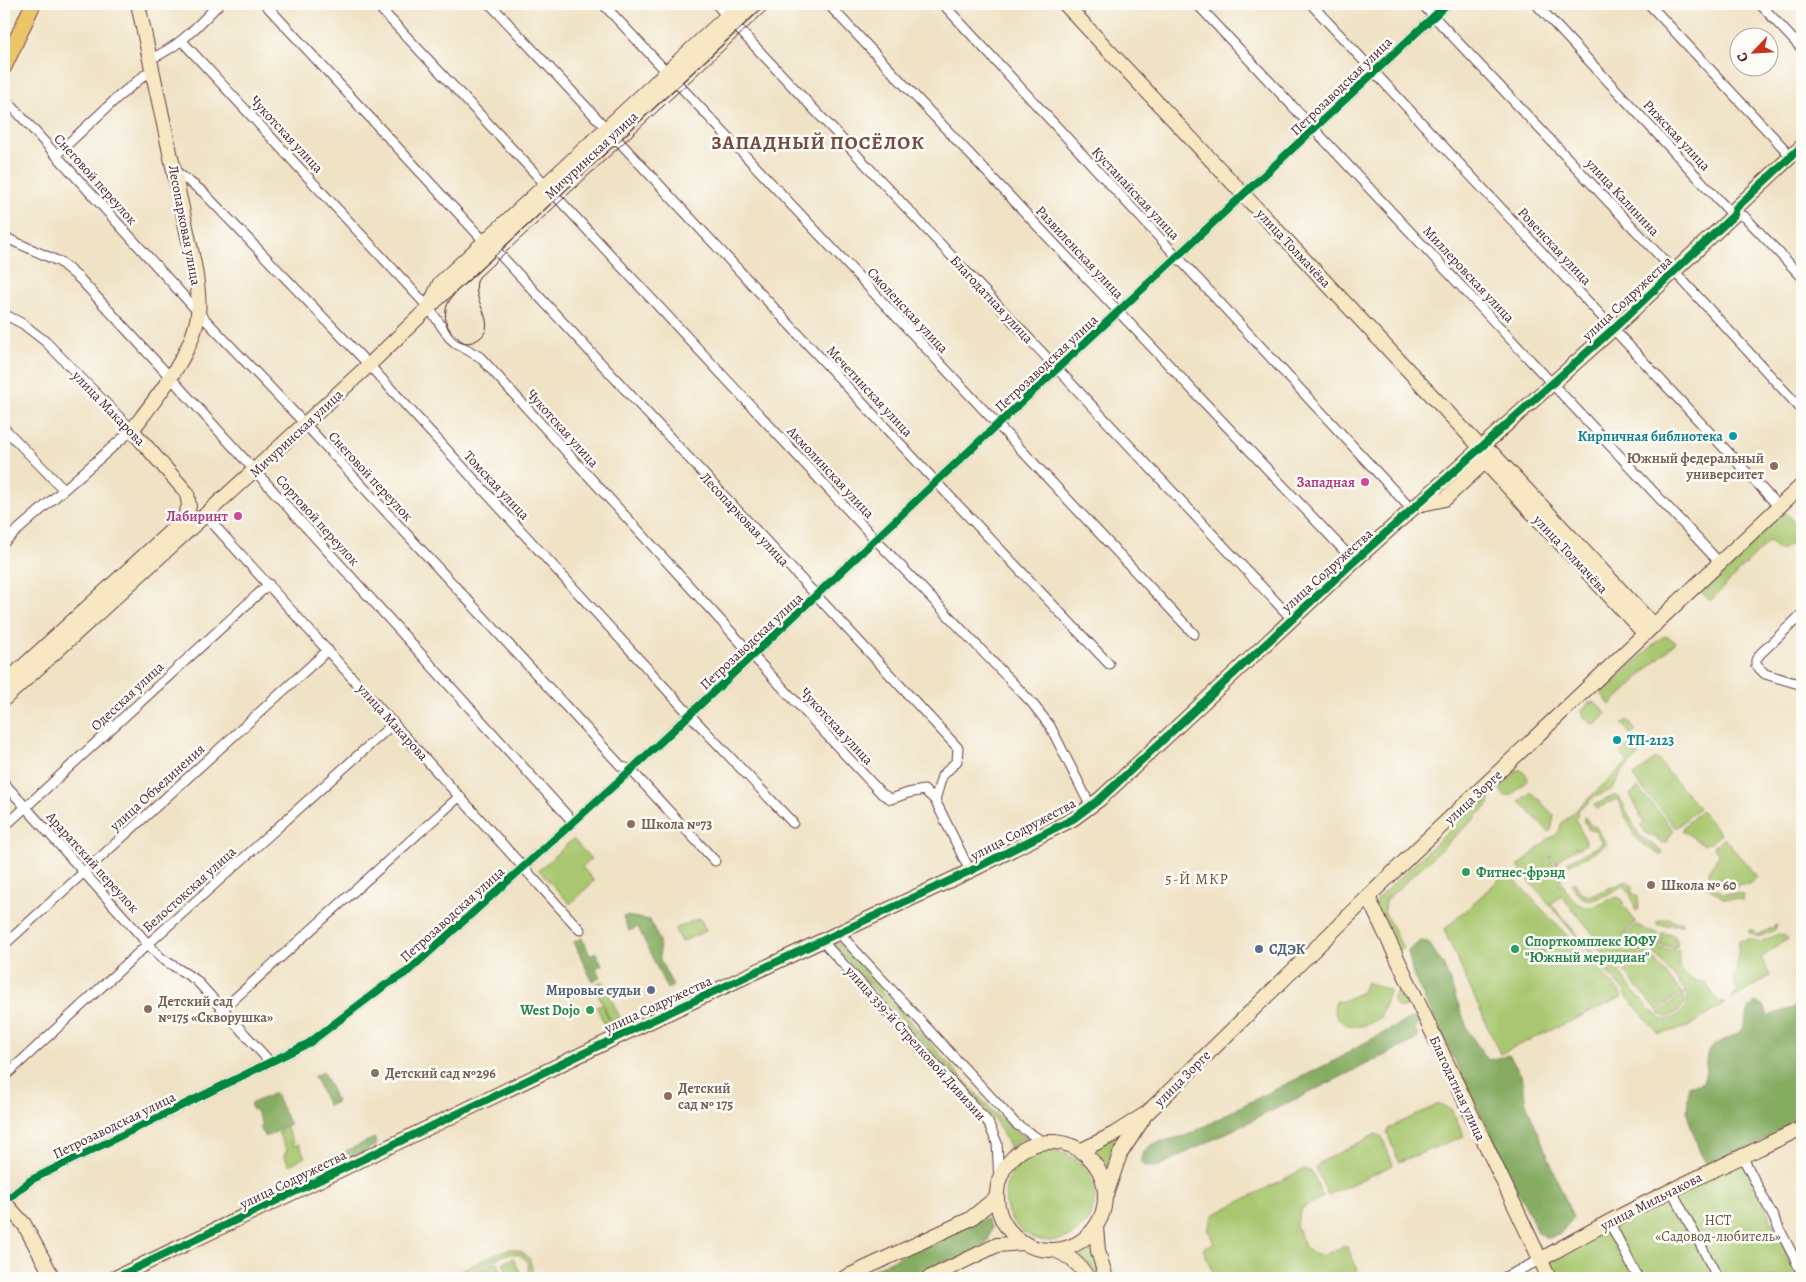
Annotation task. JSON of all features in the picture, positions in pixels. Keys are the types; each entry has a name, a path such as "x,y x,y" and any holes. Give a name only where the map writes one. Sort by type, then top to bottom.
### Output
{"main road":[{"path":"4,54 27,4"},
{"path":"4,67 33,4"}],"street":[{"name":"Лесопарковая улица","path":"132,430 170,377 188,347 198,313 198,290 194,264 138,4"},
{"path":"56,155 151,64 182,40 220,4"},
{"name":"Лесопарковая улица","path":"265,4 958,748 956,760 942,776 935,800"},
{"name":"Акмолинская улица","path":"376,4 875,539 1032,704 1050,726 1091,807"},
{"name":"Мечетинская улица","path":"490,4 936,482 1109,664"},
{"name":"Смоленская улица","path":"603,4 1194,634"},
{"name":"Благодатная улица","path":"716,4 1292,619"},
{"name":"Мичуринская улица","path":"730,20 740,4"},
{"name":"Мичуринская улица","path":"4,699 429,308 440,283 488,244 730,20 755,4"},
{"name":"Развиленская улица","path":"828,4 1354,561"},
{"name":"Кустанайская улица","path":"943,4 1415,508"},
{"name":"улица Толмачёва","path":"1065,4 1650,630"},
{"name":"Миллеровская улица","path":"1197,4 1720,563"},
{"name":"Ровенская улица","path":"1311,4 1779,507"},
{"name":"улица Калинина","path":"1422,4 1674,271 1802,410"},
{"name":"Петрозаводская улица","path":"5,1205 31,1180 318,1037 384,986 407,972 632,770 875,539 1447,4"},
{"name":"Рижская улица","path":"1536,4 1734,215 1744,216 1802,277"},
{"path":"1649,4 1791,156"},
{"path":"1760,4 1802,49"},
{"name":"Чукотская улица","path":"182,40 429,308 449,336 457,344 480,357 753,656 882,794 891,799 924,790 935,800"},
{"name":"Снеговой переулок","path":"10,104 198,313 305,424 621,766 632,770 715,861"},
{"name":"улица Содружества","path":"115,1278 634,1029 970,871 1073,819 1091,807 1354,561 1415,508 1486,455 1494,437 1613,329 1734,215 1736,208 1802,146"},
{"name":"Томская улица","path":"175,171 203,192 369,365 690,715 793,823"},
{"name":"Сортовой переулок","path":"4,237 49,256 68,269 170,377 573,822"},
{"name":"улица Макарова","path":"4,314 23,324 46,342 132,430 187,493 189,506 184,518"},
{"path":"4,428 62,489"},
{"path":"4,542 62,489 132,430"},
{"name":"улица Зорге","path":"1080,1151 1114,1134 1147,1113 1368,897 1779,507 1800,490"},
{"path":"4,684 184,518 205,515"},
{"name":"улица Макарова","path":"205,515 580,930"},
{"name":"Одесская улица","path":"4,827 269,584"},
{"path":"1802,614 1756,660 1756,664 1765,674 1802,686"},
{"name":"улица Объединения","path":"4,945 328,650"},
{"name":"Белостокская улица","path":"4,1077 148,944 394,723"},
{"name":"Араратский переулок","path":"4,783 161,958 196,980 270,1062"},
{"path":"223,1009 460,796"},
{"path":"935,800 970,871"},
{"name":"Благодатная улица","path":"1368,897 1548,1278"},
{"name":"улица 339-й Стрелковой Дивизии","path":"839,933 1016,1124 1045,1142"},
{"name":"улица 339-й Стрелковой Дивизии","path":"822,941 988,1122 997,1143 999,1181"},
{"name":"улица Зорге","path":"1105,1198 1120,1154 1147,1113"},
{"name":"улица Мильчакова","path":"1503,1278 1672,1189 1742,1156 1801,1132"},
{"path":"1045,1142 1063,1144 1080,1151 1094,1163 1102,1180 1105,1198 1102,1213 1096,1227 1084,1239 1070,1247 1054,1250 1039,1249 1024,1243 1013,1235 999,1211 997,1197 999,1181 1006,1167 1016,1155 1030,1147 1045,1142"},
{"path":"1742,1156 1802,1273"},
{"path":"1672,1189 1718,1278"},
{"path":"844,1278 970,1220 997,1197"},
{"path":"5,1205 24,1224 53,1278"},
{"path":"1609,1221 1638,1278"},
{"path":"1096,1227 1098,1251 1106,1278"},
{"path":"929,1278 997,1245 1024,1243"},
{"path":"1054,1250 1068,1256 1080,1266 1088,1278"}],"green space":[{"path":"1783,510 1802,531 1802,549 1796,545 1789,544 1780,551 1769,541 1710,601 1699,590"},
{"path":"1666,636 1676,642 1610,705 1601,693 1661,638"},
{"path":"1595,702 1607,714 1597,724 1592,724 1583,716 1582,711 1589,703"},
{"path":"1627,720 1636,731 1631,735 1622,724"},
{"path":"1628,746 1639,756 1622,771 1614,788 1589,800 1590,802 1579,809 1575,819 1586,844 1577,849 1574,847 1575,850 1561,857 1557,865 1552,856 1550,857 1562,882 1559,885 1563,884 1575,901 1580,905 1591,907 1612,898 1620,898 1624,904 1620,907 1622,909 1625,906 1636,923 1623,934 1624,936 1637,925 1646,930 1659,933 1659,946 1661,949 1679,950 1679,964 1683,973 1687,977 1705,982 1719,1003 1723,1001 1724,1004 1688,1027 1659,1034 1518,867 1549,838 1556,835 1561,824 1628,762 1620,753","holes":["1561,895 1599,941 1595,944 1609,960 1611,974 1551,904","1635,943 1645,944 1650,948 1685,990 1688,996 1687,1005 1680,1014 1673,1018 1666,1020 1658,1017 1638,996 1618,970 1619,956 1626,948"]},
{"path":"1656,758 1699,808 1676,828 1633,777"},
{"path":"1517,770 1521,770 1527,776 1527,780 1512,795 1504,796 1501,791 1502,786"},
{"path":"1638,788 1674,830 1666,842 1662,843 1656,839 1658,836 1656,835 1654,838 1645,832 1641,825 1644,823 1630,794"},
{"path":"1532,792 1554,816 1549,832 1519,801"},
{"path":"1616,795 1620,798 1639,835 1663,852 1661,856 1636,839 1617,799 1596,809 1594,805"},
{"path":"1485,797 1491,803 1385,901 1384,911 1403,948 1398,952 1376,906 1377,899"},
{"path":"1701,811 1721,834 1709,844 1704,845 1682,830"},
{"path":"1585,817 1592,827 1595,826 1607,844 1596,852 1569,865 1567,862 1602,844 1596,831 1589,830 1583,818"},
{"path":"1724,838 1757,877 1749,884 1738,884 1737,887 1726,886 1718,881 1720,878 1718,877 1716,880 1709,875 1709,871 1719,855 1713,847"},
{"path":"573,839 591,859 582,867 594,881 570,904 539,870"},
{"name":"Спорткомплекс ЮФУ \"Южный меридиан\"","path":"1507,872 1620,992 1622,997 1500,1054 1444,930"},
{"path":"1701,878 1723,893 1744,894 1743,900 1723,898 1699,881"},
{"path":"1627,881 1632,886 1632,893 1638,896 1639,909 1636,911 1625,885 1602,897 1589,900 1583,898 1571,883 1575,883 1581,893 1589,896"},
{"path":"623,917 650,920 659,940 660,960 673,986 667,989 638,927 629,931"},
{"path":"700,918 706,931 681,942 675,929"},
{"path":"1669,918 1675,922 1682,922 1682,925 1657,925 1657,922"},
{"path":"1777,925 1775,930 1759,937 1749,933 1749,930 1754,930 1758,935"},
{"path":"1662,933 1674,935 1677,940 1677,947 1661,946"},
{"path":"1778,934 1783,935 1787,939 1761,958 1770,976 1733,999 1731,996 1738,991 1733,983 1734,975 1736,975 1739,940 1748,940 1748,938 1760,942"},
{"path":"582,938 590,955 596,952 602,965 596,968 600,977 592,981 574,942"},
{"path":"833,941 842,946 990,1109 1012,1129 1027,1137 1018,1141 1010,1149 995,1121 837,949"},
{"path":"1420,941 1428,942 1444,966 1469,1033 1488,1060 1509,1055 1521,1075 1526,1103 1573,1218 1559,1235 1547,1238 1538,1232 1413,975 1408,951"},
{"path":"1640,945 1647,948 1621,971 1621,957 1631,947"},
{"path":"1647,951 1681,992 1658,1011 1624,971"},
{"path":"603,981 620,1018 611,1022 594,985"},
{"path":"1366,982 1390,990 1380,1018 1359,1026 1352,1026 1341,1022 1335,1013 1336,1001 1340,1002 1362,992"},
{"path":"1402,990 1408,993 1411,999 1408,1005 1402,1008 1396,1005 1393,999 1396,993"},
{"path":"1684,992 1685,1003 1678,1012 1668,1017 1658,1014"},
{"path":"1756,1002 1765,1008 1768,1016 1802,1005 1802,1121 1708,1168 1699,1150 1687,1114 1689,1085 1703,1082 1707,1055 1710,1048 1732,1037 1743,1028 1750,1008"},
{"path":"602,1004 610,1022 605,1025 596,1006"},
{"path":"1414,1017 1418,1017 1421,1022 1414,1030 1418,1033 1418,1038 1412,1042 1159,1166 1149,1167 1143,1164 1142,1155 1150,1146 1187,1135 1338,1059 1351,1050"},
{"path":"323,1072 337,1102 328,1106 314,1076"},
{"path":"275,1093 290,1125 265,1137 255,1109 253,1110 250,1104"},
{"path":"1439,1104 1451,1109 1464,1136 1399,1162 1387,1133 1389,1128"},
{"path":"287,1129 295,1146 299,1144 305,1157 289,1165 284,1155 287,1150 278,1133"},
{"path":"1125,1133 1114,1154 1109,1169 1102,1157 1092,1147"},
{"path":"1376,1134 1382,1137 1393,1165 1328,1195 1316,1169 1319,1163"},
{"path":"374,1138 377,1145 347,1159 344,1152"},
{"path":"1050,1151 1067,1154 1082,1164 1092,1179 1095,1196 1092,1213 1082,1228 1067,1238 1050,1241 1033,1238 1018,1228 1008,1213 1005,1196 1008,1179 1018,1164 1033,1154"},
{"path":"341,1153 345,1160 330,1168 326,1160"},
{"name":"НСТ «Садовод-любитель»","path":"1741,1160 1801,1278 1553,1278 1545,1262"},
{"path":"310,1168 313,1175 255,1203 252,1195"},
{"path":"1304,1169 1312,1172 1323,1197 1302,1208 1296,1225 1306,1249 1322,1256 1346,1245 1358,1270 1355,1274 1346,1278 1205,1278 1213,1273 1203,1249 1214,1244 1208,1229 1213,1215"},
{"path":"987,1219 992,1228 985,1245 920,1278 855,1278 978,1220"},
{"path":"1093,1244 1101,1278 1098,1278 1091,1266 1077,1255"},
{"path":"511,1249 522,1252 529,1258 532,1267 530,1278 526,1278 528,1268 525,1259 520,1255 508,1254 477,1268 482,1278 444,1278 500,1252"},
{"path":"513,1258 523,1278 510,1278 503,1263"},
{"path":"497,1261 505,1278 484,1278 480,1269"}],"tram line":[{"path":"767,4 457,291 447,304 445,318 454,337 466,343 473,342 485,332 487,325 476,285 479,277 773,4"}],"cycle path":[{"path":"4,1202 31,1180 309,1043 384,986 407,972 631,770 1447,4"},
{"path":"115,1278 634,1029 970,871 1073,819 1100,799 1350,565 1613,329 1734,215 1736,208 1802,146"}],"place":[{"name":"Кирпичная библиотека","path":"1733,436"},
{"name":"Южный федеральный университет","path":"1774,466"},
{"name":"Западная","path":"1365,482"},
{"name":"Лабиринт","path":"238,516"},
{"name":"ТП-2123","path":"1617,740"},
{"name":"Школа №73","path":"631,824"},
{"name":"Фитнес-фрэнд","path":"1466,872"},
{"name":"Школа № 60","path":"1651,885"},
{"name":"СДЭК","path":"1259,949"},
{"name":"Спорткомплекс ЮФУ \"Южный меридиан\"","path":"1515,949"},
{"name":"Мировые судьи","path":"651,990"},
{"name":"Детский сад №175 «Скворушка»","path":"148,1009"},
{"name":"West Dojo","path":"590,1010"},
{"name":"Детский сад №296","path":"375,1073"},
{"name":"Детский сад № 175","path":"668,1096"}],"district":[{"name":"ЗАПАДНЫЙ ПОСЁЛОК","path":"818,142"},
{"name":"5-Й МКР","path":"1197,879"}]}
